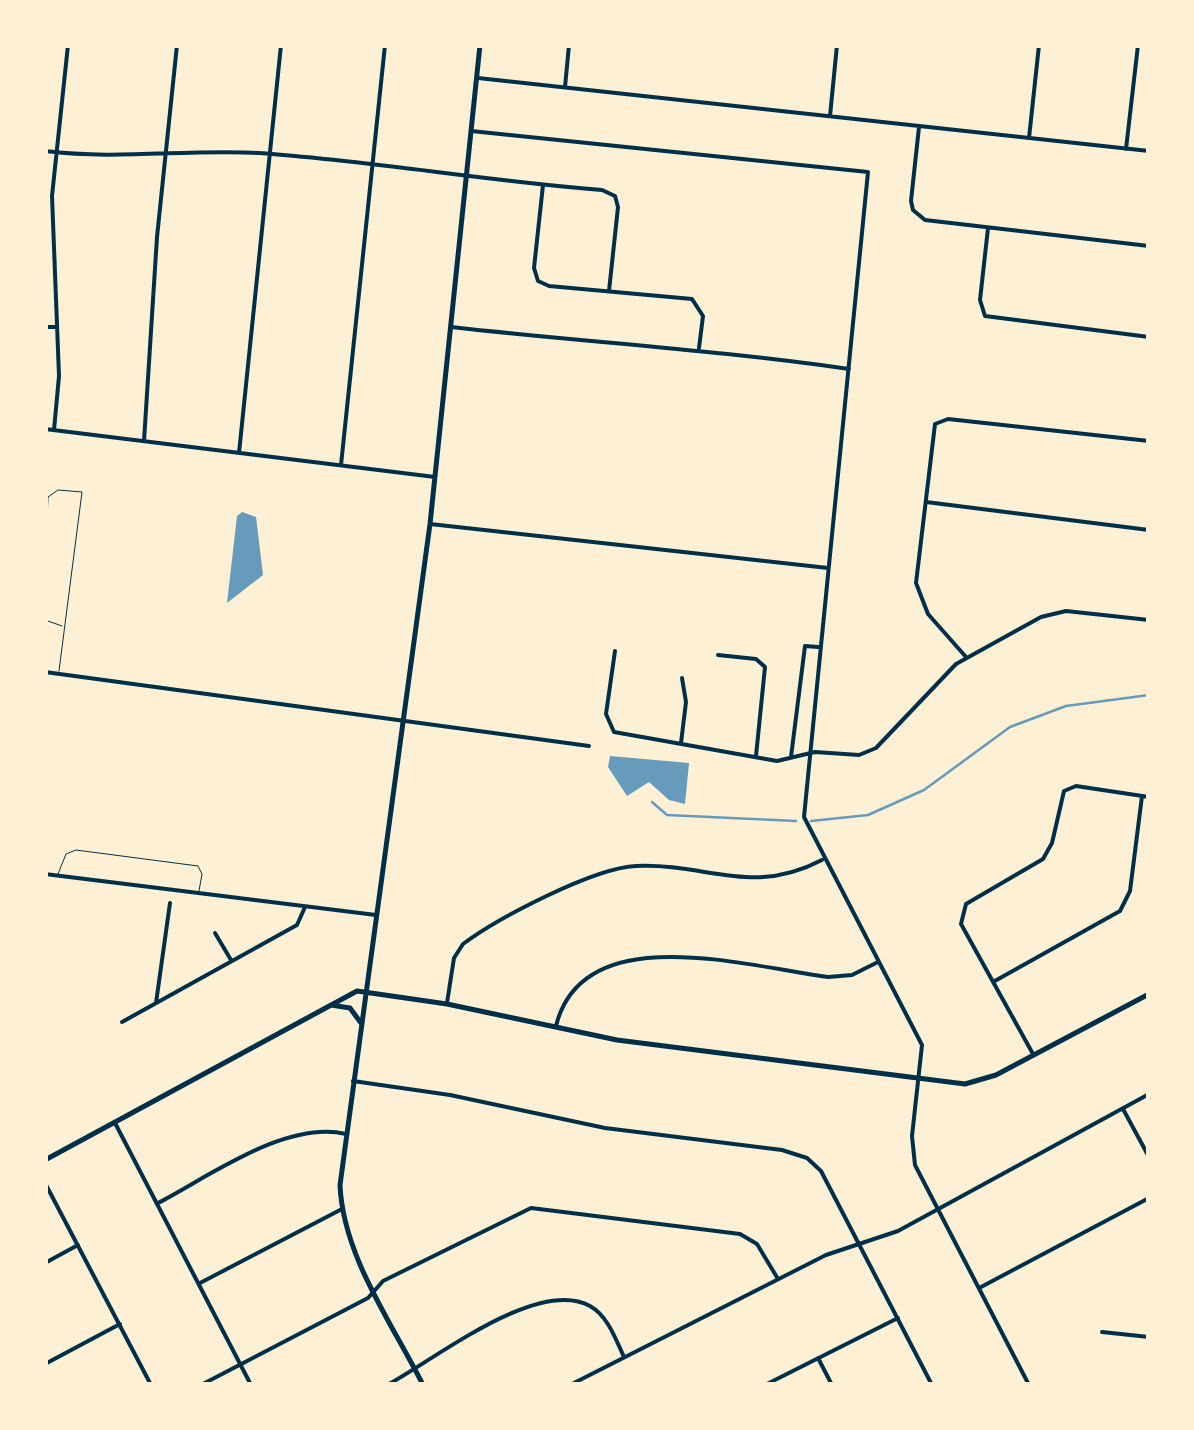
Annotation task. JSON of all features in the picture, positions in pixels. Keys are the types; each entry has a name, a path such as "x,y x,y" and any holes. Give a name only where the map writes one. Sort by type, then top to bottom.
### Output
{"street":[{"path":"54,430 59,376 52,235 68,45"},
{"path":"144,440 176,45"},
{"path":"239,453 281,45"},
{"path":"342,465 385,45"},
{"path":"424,1385 375,1290 342,1209 346,1134 436,477 480,45"},
{"path":"565,87 569,45"},
{"path":"830,116 837,45"},
{"path":"1030,138 1039,45"},
{"path":"1126,148 1138,45"},
{"path":"477,78 1149,151"},
{"path":"919,126 913,210 925,220 1149,246"},
{"path":"471,131 868,172 804,817 822,860 922,1045 912,1154 1029,1385"},
{"path":"45,151 102,157 270,154 602,190 615,196 618,207 610,291"},
{"path":"543,185 534,268 538,281 549,286 685,296 698,302 703,316 699,348"},
{"path":"988,228 980,300 985,316 1149,338"},
{"path":"45,235 52,235"},
{"path":"45,328 56,327"},
{"path":"451,328 616,346 699,348 849,369"},
{"path":"966,657 928,614 919,595 924,502 932,430 938,421 948,418 1149,441"},
{"path":"45,428 436,477"},
{"path":"924,502 1149,530"},
{"path":"430,524 828,568"},
{"path":"614,651 606,714 609,727 620,733 777,762 808,754 858,755 876,748 966,657 1052,614 1078,612 1149,620"},
{"path":"794,757 805,646 820,648"},
{"path":"718,655 756,659 765,667 756,756"},
{"path":"45,672 589,746"},
{"path":"681,743 686,702 682,678"},
{"path":"993,982 1120,911 1130,891 1146,797 1076,786 1064,790 1052,843 1043,859 966,904 960,917 962,924 993,982 1033,1054"},
{"path":"447,1004 454,958 463,944 595,874 639,866 772,879 822,860"},
{"path":"45,874 376,915"},
{"path":"156,1003 170,904"},
{"path":"122,1022 296,926 305,907"},
{"path":"216,933 231,960"},
{"path":"555,1029 570,991 590,974 622,960 656,956 828,977 852,975 878,962"},
{"path":"45,1160 347,994 366,992 447,1004 555,1029 919,1079 976,1083 1149,994"},
{"path":"328,1005 347,1006 362,1025"},
{"path":"353,1081 450,1094 606,1128 782,1150 814,1164 932,1385"},
{"path":"570,1385 778,1279 859,1244 898,1232 1149,1094"},
{"path":"1122,1108 1149,1158"},
{"path":"115,1122 251,1385"},
{"path":"157,1204 291,1136 317,1130 346,1134"},
{"path":"45,1182 151,1385"},
{"path":"979,1288 1149,1198"},
{"path":"201,1385 368,1298 383,1281 532,1208 740,1234 758,1244 778,1279"},
{"path":"198,1283 342,1209"},
{"path":"45,1263 78,1245"},
{"path":"387,1385 528,1307 554,1300 590,1306 606,1322 624,1357"},
{"path":"765,1385 898,1318"},
{"path":"45,1364 120,1324"},
{"path":"1102,1332 1149,1337"},
{"path":"818,1358 832,1385"}],"lane":[{"path":"45,564 48,496 58,490 82,492 58,674"},
{"path":"45,620 65,626"},
{"path":"56,876 72,850 172,862 201,869 199,894"}],"water":[{"path":"242,512 256,517 263,575 227,603 237,516"},
{"path":"610,756 689,763 685,804 669,800 649,782 627,796 608,767"}],"waterway":[{"path":"811,821 868,815 924,790 1010,727 1066,706 1149,695"},
{"path":"652,802 667,815 796,821"}]}
